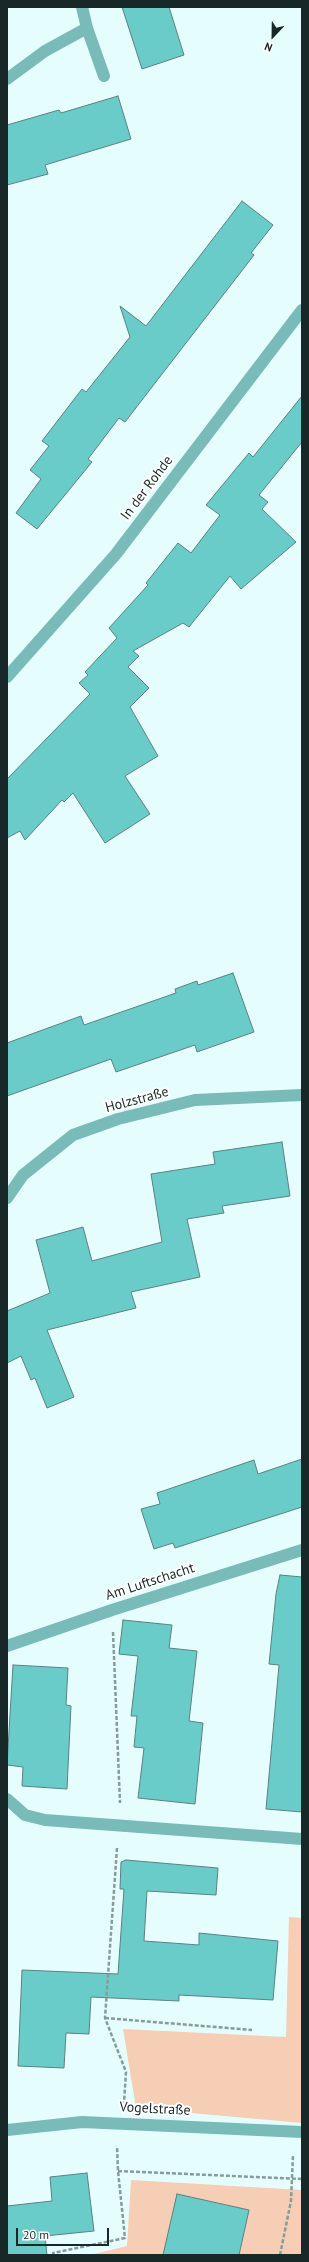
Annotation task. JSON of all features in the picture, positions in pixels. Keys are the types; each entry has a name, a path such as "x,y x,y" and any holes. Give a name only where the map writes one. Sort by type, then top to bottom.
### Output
{"street":[{"path":"82,7 87,28 104,76"},
{"path":"7,79 45,51 87,28"},
{"name":"In der Rohde","path":"8,674 116,554 302,310"},
{"name":"Holzstraße","path":"7,1198 23,1175 73,1135 118,1119 195,1100 302,1096"},
{"name":"Am Luftschacht","path":"7,1646 112,1610 302,1550"},
{"path":"7,1800 25,1815 45,1820 302,1839"},
{"name":"Vogelstraße","path":"7,2130 82,2122 117,2122 298,2132"}],"path":[{"path":"54,2255 53,2253 125,2238 118,2171 117,2122 125,2102 126,2072 105,2018 121,1809 112,1610"},
{"path":"105,2018 252,2030"},
{"path":"280,2255 291,2201 292,2179 298,2132"},
{"path":"118,2171 302,2179"}],"shaded area":[{"path":"289,1917 302,1918 302,2123 136,2108 123,2029 286,2037"},
{"path":"131,2180 302,2190 302,2255 90,2255 127,2246"}],"building":[{"path":"122,7 169,7 184,55 142,69"},
{"path":"118,96 131,139 45,165 48,174 7,185 7,125 59,110 61,113"},
{"path":"242,201 273,225 251,253 254,255 125,422 119,418 88,459 92,462 37,529 16,513 41,479 30,470 49,446 42,441 82,389 86,392 130,337 120,306 146,326"},
{"path":"302,396 302,442 259,495 268,502 262,509 296,542 241,589 230,576 189,627 183,623 133,651 139,656 128,667 149,688 130,707 158,756 125,776 150,814 105,843 73,793 64,802 62,800 25,840 20,831 7,838 7,779 90,694 79,683 88,675 85,672 117,638 109,628 148,585 146,583 178,543 191,553 220,515 206,505 249,453 253,457"},
{"path":"233,973 254,1032 197,1052 195,1045 116,1072 111,1059 7,1096 7,1043 81,1016 84,1025 176,993 175,989 197,981 198,985"},
{"path":"282,1142 290,1196 222,1206 224,1213 187,1219 200,1277 131,1292 136,1308 47,1330 74,1397 47,1408 35,1378 31,1380 21,1356 7,1363 7,1311 50,1293 36,1240 83,1227 92,1261 162,1242 151,1174 215,1164 213,1152"},
{"path":"302,1459 302,1507 175,1548 173,1543 154,1549 141,1509 160,1504 157,1493 254,1460 258,1474"},
{"path":"280,1575 302,1577 302,1812 266,1809 279,1665 269,1664 276,1594"},
{"path":"123,1620 172,1625 169,1648 197,1651 189,1721 203,1723 195,1804 138,1798 144,1748 134,1747 137,1716 131,1716 138,1656 119,1654"},
{"path":"13,1665 68,1668 66,1705 71,1706 67,1789 22,1786 23,1767 7,1765"},
{"path":"126,1860 218,1868 216,1895 147,1891 144,1941 199,1945 199,1933 278,1941 273,2000 179,1995 179,2001 91,1997 89,2034 66,2033 64,2068 18,2066 22,1970 118,1974 124,1889 120,1889 121,1862"},
{"path":"87,2173 94,2231 45,2236 47,2255 7,2255 7,2206 52,2201 50,2177"},
{"path":"177,2194 249,2210 239,2255 163,2255"}]}
